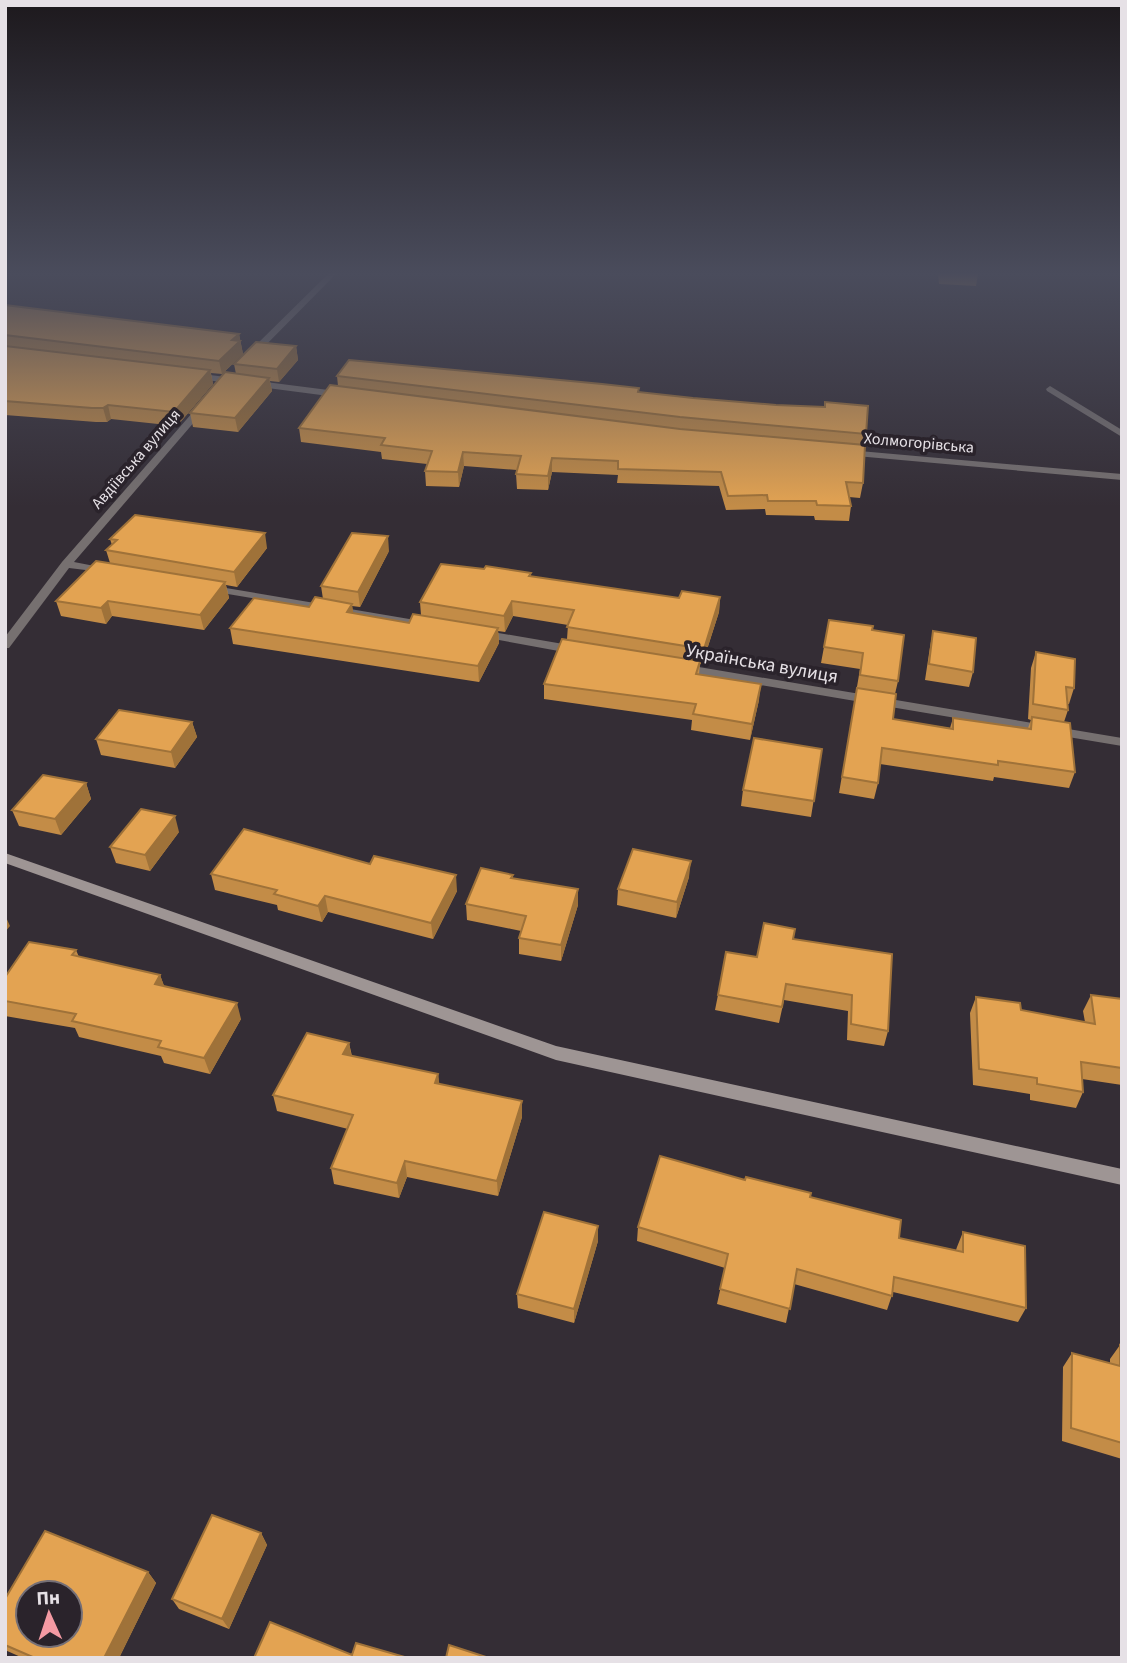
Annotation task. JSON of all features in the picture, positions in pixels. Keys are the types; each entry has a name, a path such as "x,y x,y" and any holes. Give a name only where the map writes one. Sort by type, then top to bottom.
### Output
{"street":[{"path":"245,361 255,352"},
{"path":"216,390 235,371"},
{"path":"184,375 349,396"},
{"path":"1050,389 1122,434"},
{"name":"Авдіївська вулиця","path":"5,645 66,564 208,401"},
{"name":"Холмогорівська","path":"831,451 1122,477"},
{"path":"66,564 121,573"},
{"path":"189,585 436,626"},
{"path":"464,631 587,652"},
{"name":"Українська вулиця","path":"669,666 1122,742"},
{"path":"5,859 556,1054 1122,1177"}],"building":[{"path":"5,352 53,352 210,370 174,412 108,405 92,408 5,401"},
{"path":"142,352 229,352 219,361"},
{"path":"246,352 291,352 277,369 234,364"},
{"path":"349,360 639,388 638,392 693,398 776,405 825,407 825,402 868,406 866,434 680,417 337,376"},
{"path":"225,372 269,378 235,418 190,413"},
{"path":"330,385 680,429 865,445 863,483 846,482 851,506 817,505 816,501 768,501 767,495 728,496 721,472 618,469 618,461 552,458 548,476 516,474 521,456 463,452 458,472 425,471 432,451 381,445 385,438 299,428"},
{"path":"135,515 265,533 234,572 106,550 117,540 110,539"},
{"path":"352,533 388,536 358,592 321,586"},
{"path":"96,561 225,582 200,615 108,601 101,608 56,601"},
{"path":"441,564 484,569 486,566 531,573 529,576 679,598 682,591 720,597 704,649 567,627 574,610 512,601 504,616 420,602"},
{"path":"315,597 352,604 347,612 409,623 413,614 498,628 478,666 230,628 254,598 309,607"},
{"path":"829,620 873,626 872,630 904,635 898,681 860,675 863,653 824,647"},
{"path":"933,631 976,638 973,672 929,664"},
{"path":"562,639 700,661 696,674 761,684 752,724 693,714 696,704 544,684"},
{"path":"1036,652 1075,659 1074,688 1066,687 1068,710 1033,704"},
{"path":"857,688 896,694 893,719 953,729 953,718 1031,729 1032,717 1070,723 1075,772 998,761 998,765 882,748 878,783 842,777"},
{"path":"119,710 192,722 171,752 96,739"},
{"path":"754,738 822,749 814,801 743,790"},
{"path":"43,775 86,783 55,819 12,810"},
{"path":"141,809 175,816 145,855 110,847"},
{"path":"244,829 370,864 374,856 456,875 431,923 325,896 318,906 274,894 277,890 211,874"},
{"path":"633,849 691,861 677,902 618,889"},
{"path":"481,868 513,875 511,878 578,889 561,945 519,938 526,916 466,904"},
{"path":"764,923 795,929 793,939 892,954 888,1031 851,1024 852,995 786,984 782,1007 718,995 726,952 757,957"},
{"path":"29,942 76,950 72,955 160,975 155,984 237,1003 204,1058 158,1047 161,1041 72,1021 76,1014 5,1001 5,977"},
{"path":"1091,995 1122,999 1122,1068 1081,1062 1083,1092 1037,1084 1037,1078 979,1069 976,997 1020,1003 1021,1010 1095,1024"},
{"path":"307,1033 349,1043 343,1054 438,1074 435,1083 522,1101 497,1181 405,1161 397,1183 331,1168 353,1115 273,1095"},
{"path":"660,1156 745,1180 746,1177 811,1193 810,1197 901,1220 899,1238 963,1252 963,1232 1025,1246 1026,1308 894,1277 892,1296 797,1269 790,1309 720,1289 728,1254 638,1227"},
{"path":"544,1212 598,1226 574,1309 517,1294"},
{"path":"1120,1345 1122,1443 1071,1428 1072,1353 1120,1366"},
{"path":"212,1515 261,1533 222,1619 172,1599"},
{"path":"45,1531 148,1572 104,1658 35,1658 14,1649 84,1649 84,1579 17,1579"},
{"path":"14,1584 14,1649 5,1645 5,1599"},
{"path":"270,1622 352,1655 356,1643 408,1658 254,1658"},
{"path":"449,1645 489,1658 446,1658"}]}
